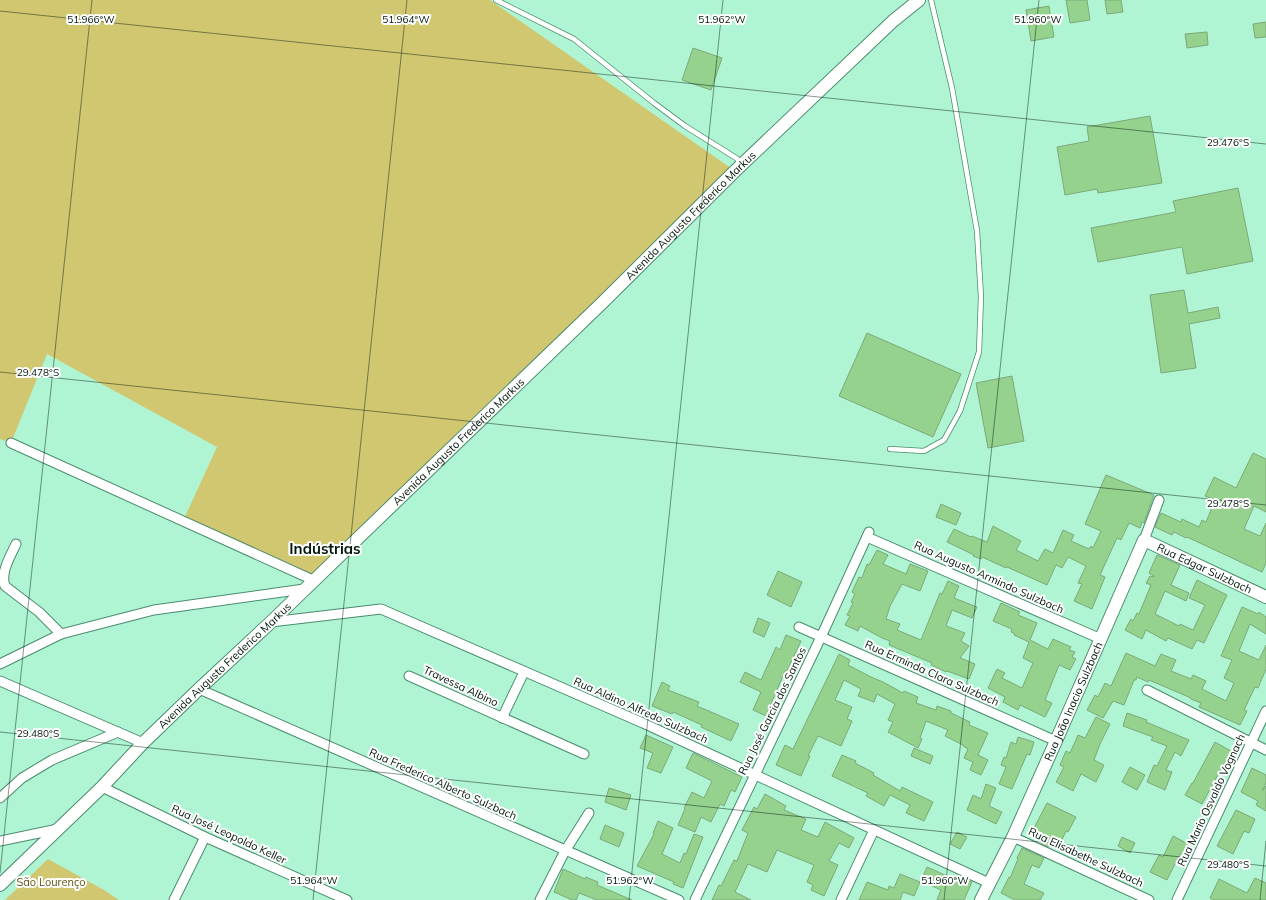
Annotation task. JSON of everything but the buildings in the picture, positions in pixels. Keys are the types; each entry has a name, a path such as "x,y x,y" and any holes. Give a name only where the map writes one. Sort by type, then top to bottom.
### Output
{"street":[{"name":"Avenida Augusto Frederico Markus","path":"0,886 102,787 143,743 271,622 602,303 743,164 893,21 920,0"},
{"path":"11,443 313,580"},
{"name":"Rua João Inacio Sulzbach","path":"981,900 1013,837 1056,741 1144,540 1159,500"},
{"name":"Rua José Garcia dos Santos","path":"695,900 821,637 868,534"},
{"name":"Rua Augusto Armindo Sulzbach","path":"868,534 1101,638"},
{"name":"Rua Edgar Sulzbach","path":"1144,540 1266,597"},
{"path":"16,544 2,575 2,581 5,586 39,612 61,634"},
{"path":"0,664 61,634 154,610 304,589"},
{"name":"Rua Aldino Alfredo Sulzbach","path":"271,622 382,609 644,723 989,883"},
{"name":"Rua Erminda Clara Sulzbach","path":"799,627 1056,741"},
{"name":"Travessa Albino","path":"502,718 524,672"},
{"name":"Travessa Albino","path":"409,676 584,754"},
{"path":"0,681 143,743"},
{"name":"Rua Frederico Alberto Sulzbach","path":"199,689 679,900"},
{"path":"1147,690 1266,750"},
{"name":"Rua Mario Osvaldo Vognach","path":"1177,900 1266,710"},
{"path":"0,798 22,778 52,760 118,732"},
{"name":"Rua José Leopoldo Keller","path":"102,787 204,837 347,900"},
{"path":"540,900 565,851 589,813"},
{"path":"0,841 58,829"},
{"path":"841,900 874,830"},
{"path":"174,900 204,837"},
{"name":"Rua Elisabethe Sulzbach","path":"1013,837 1149,900"}],"lane":[{"path":"496,0 574,39 685,126 743,164"},
{"path":"890,449 924,451 944,440 960,411 979,352 981,297 977,231 952,88 932,0"}],"green space":[{"path":"0,0 490,0 735,171 313,580 183,521 217,447 47,354 11,443 0,439"},
{"name":"São Lourenço","path":"48,859 104,890 119,900 5,900"}],"district":[{"name":"Indústrias","path":"325,549"}]}
